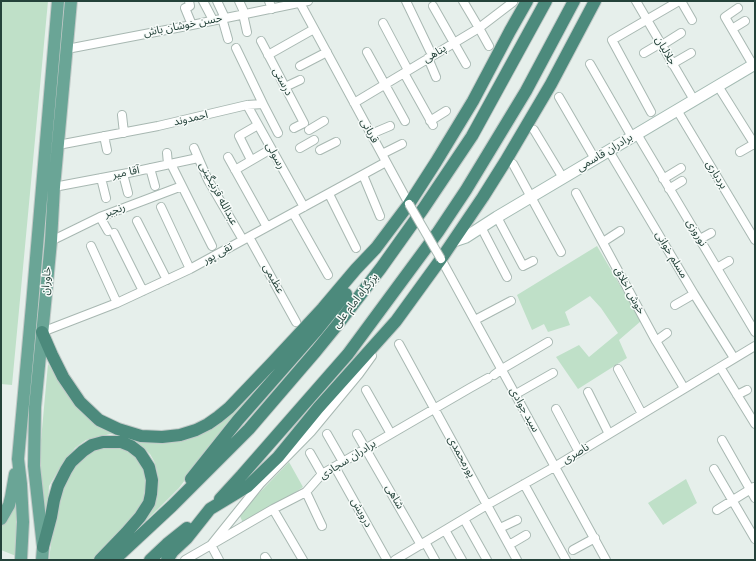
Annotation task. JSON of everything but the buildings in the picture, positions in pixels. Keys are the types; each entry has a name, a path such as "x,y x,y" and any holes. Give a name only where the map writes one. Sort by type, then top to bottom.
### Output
{"highway":[{"path":"42,332 63,377 80,402 99,420 118,429 141,436 162,437 180,435 208,424 228,408 298,336 376,248 409,204 473,101 527,1"},
{"name":"بزرگراه امام علی","path":"114,560 172,506 249,429 316,351 381,268 424,209 472,136 546,1"},
{"path":"167,560 173,551 187,538 348,354 438,232 466,190 522,97 574,1"},
{"path":"150,560 210,510 248,486 278,457 318,408 396,321 441,260 505,162 551,84 595,1"},
{"path":"172,506 195,473 238,420 317,330 361,274 376,248"},
{"path":"42,547 58,486 71,462 92,445 102,442 121,442 131,446 140,454 149,467 152,480 151,494 149,503 140,517 126,534 100,560"}],"main road":[{"name":"خاوران","path":"21,560 23,522 18,459 58,1"},
{"name":"خاوران","path":"42,560 34,466 35,407 51,241 54,187 71,1"},
{"name":"برادران قاسمی","path":"454,241 466,237 497,217 754,65"},
{"path":"476,208 479,215 485,218 497,217"},
{"path":"1,519 9,505 18,459"}],"street":[{"path":"189,1 190,6 185,8 192,25"},
{"path":"203,1 214,20"},
{"path":"239,1 248,32"},
{"path":"406,1 429,55 436,77"},
{"path":"463,1 489,46"},
{"name":"جلالیان","path":"636,1 694,100"},
{"path":"651,112 612,40 680,1 692,20"},
{"path":"217,2 224,18 228,39"},
{"name":"حسن خوشان باش","path":"67,49 244,14 270,5 302,2"},
{"name":"قربانی","path":"302,2 314,29 441,260"},
{"name":"پناهی","path":"354,102 406,71 429,55 454,43 479,28 502,5 513,2"},
{"path":"433,6 466,64"},
{"path":"738,8 725,17 754,65"},
{"path":"732,29 745,21"},
{"path":"383,23 431,123 446,111"},
{"path":"268,55 314,29"},
{"path":"644,53 681,34"},
{"name":"درستی","path":"261,41 284,87 307,126"},
{"path":"236,48 278,133"},
{"path":"300,66 327,52"},
{"path":"367,52 405,121"},
{"path":"672,64 691,53"},
{"name":"نوروزی","path":"590,64 700,239 755,332"},
{"path":"284,87 300,80"},
{"path":"718,86 755,144 740,152"},
{"path":"559,96 595,159"},
{"name":"احمدوند","path":"58,145 158,126 247,105 263,104"},
{"name":"رسولی","path":"247,105 304,207"},
{"name":"بردباری","path":"677,110 755,240"},
{"path":"122,115 124,133"},
{"path":"294,128 324,121"},
{"path":"252,160 239,136 258,125"},
{"path":"371,134 390,126"},
{"path":"534,130 563,178"},
{"path":"104,136 107,150"},
{"path":"300,148 314,140"},
{"path":"320,150 336,142"},
{"path":"382,154 402,144"},
{"name":"عبدالله قرنیگینی","path":"194,148 208,180 246,238"},
{"path":"235,170 271,149"},
{"name":"مسلم خوانی","path":"609,151 734,358"},
{"path":"167,153 170,164 212,246"},
{"path":"228,157 267,227"},
{"name":"آقا میر","path":"54,187 198,158"},
{"name":"تقی پور","path":"42,332 117,303 190,269 386,162"},
{"path":"513,164 561,252"},
{"path":"150,168 155,186"},
{"path":"663,179 681,168"},
{"path":"123,174 128,193"},
{"path":"363,175 380,216"},
{"path":"101,178 106,198"},
{"path":"669,189 682,181"},
{"name":"رنجبر","path":"51,241 100,217 182,186"},
{"name":"خوش اخلاق","path":"576,193 656,341 684,388"},
{"path":"329,194 356,248"},
{"path":"161,207 190,269"},
{"path":"294,212 328,275"},
{"path":"100,217 111,232 143,291"},
{"path":"497,217 523,266 533,261"},
{"path":"137,221 167,280"},
{"path":"481,227 507,278"},
{"path":"602,242 620,231"},
{"path":"700,239 711,233"},
{"name":"عظیمی","path":"246,238 296,322"},
{"path":"90,246 117,303"},
{"name":"سید جوادی","path":"441,260 556,466 606,560"},
{"path":"717,268 729,261"},
{"path":"675,305 694,294"},
{"path":"475,320 511,301"},
{"path":"219,560 211,545 260,484 311,432 359,374 396,321"},
{"path":"656,341 667,333"},
{"name":"برادران سجادی","path":"185,560 273,509 306,492 322,474 491,377 548,342"},
{"name":"پورمحمدی","path":"399,344 518,560"},
{"name":"ناصری","path":"398,559 487,505 556,466 734,358 754,350"},
{"path":"720,367 755,424"},
{"path":"618,370 642,414"},
{"path":"516,394 553,374"},
{"path":"366,390 391,434"},
{"path":"737,395 746,390"},
{"path":"588,392 609,434"},
{"path":"556,409 579,452"},
{"name":"درویش","path":"327,434 339,465 387,560"},
{"name":"شاهی","path":"358,434 423,543 435,560"},
{"path":"722,440 753,488 755,498"},
{"path":"310,453 322,474"},
{"path":"714,469 755,539"},
{"path":"524,484 566,560"},
{"path":"718,510 753,488"},
{"path":"306,492 322,526"},
{"path":"273,509 303,560"},
{"path":"464,519 487,560"},
{"path":"500,528 517,520"},
{"path":"445,530 462,560"},
{"path":"509,545 526,535"},
{"path":"573,550 595,538"}],"green space":[{"path":"1,1 48,1 12,385 1,384"},
{"path":"597,246 641,321 619,340 627,358 578,389 556,357 579,345 589,357 618,333 601,308 590,296 565,312 570,325 548,332 544,324 532,330 517,295"},
{"path":"310,327 202,457 179,488 115,551 155,502 158,494 157,471 154,461 150,454 136,441 124,436 110,434 86,440 75,448 49,486 47,521 40,479 39,462 48,364 78,405 127,435 197,433"},
{"path":"93,447 122,447 136,457 147,475 144,503 96,560 49,560 55,512 67,474"},
{"path":"289,462 303,487 287,498 243,523 239,514"},
{"path":"17,478 18,517 16,556 1,550 1,527 8,519"},
{"path":"686,479 697,503 663,525 648,503"}]}
